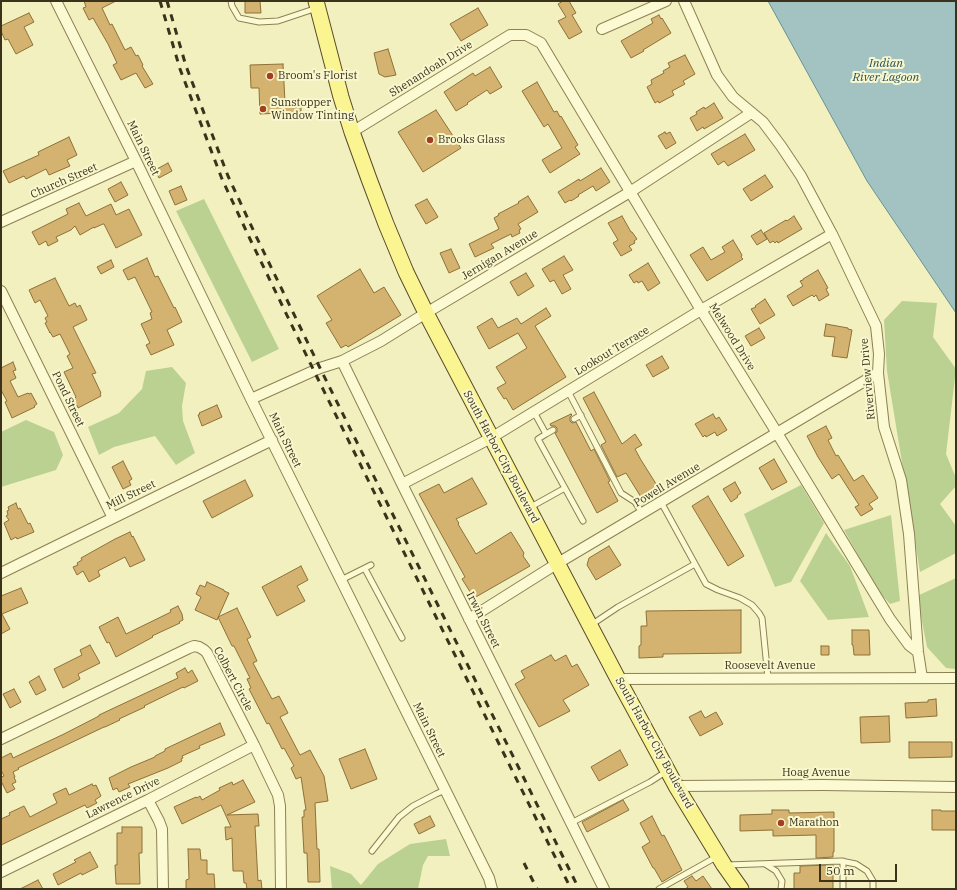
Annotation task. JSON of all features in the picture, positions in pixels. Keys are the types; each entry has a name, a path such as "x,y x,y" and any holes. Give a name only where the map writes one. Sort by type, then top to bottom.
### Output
{"main road":[{"name":"South Harbor City Boulevard","path":"317,4 341,97 352,132 368,179 406,272 426,313 618,679 676,786 721,860 741,889"}],"street":[{"name":"Main Street","path":"56,1 136,161 251,399 489,878 492,889"},
{"path":"602,29 666,1"},
{"name":"Riverview Drive","path":"684,1 717,74 733,97 763,122 801,176 832,234 876,326 879,354 878,373 884,427 901,480 909,534 918,652 922,678"},
{"name":"Shenandoah Drive","path":"352,132 510,35 526,35"},
{"name":"Melwood Drive","path":"526,35 541,43 701,310 890,619 909,645 918,652"},
{"name":"Jernigan Avenue","path":"251,399 320,368 342,361 381,341 630,192 751,113"},
{"name":"Church Street","path":"1,222 136,161"},
{"name":"Lookout Terrace","path":"402,484 492,438 701,310 832,234"},
{"name":"Pond Street","path":"1,290 112,518"},
{"name":"Irwin Street","path":"342,361 604,889"},
{"name":"Powell Avenue","path":"469,619 642,513 878,373"},
{"name":"Mill Street","path":"1,573 272,440"},
{"name":"Colbert Circle","path":"1,739 189,648 194,646 199,647 207,653 278,795 280,804 281,889"},
{"path":"922,678 956,678"},
{"name":"Roosevelt Avenue","path":"618,679 922,678"},
{"name":"Lawrence Drive","path":"1,872 148,800 254,745"},
{"name":"Hoag Avenue","path":"676,786 823,785 956,787"},
{"path":"148,800 162,829 163,889"}],"lane":[{"path":"231,1 232,6 239,18 259,22 278,21 317,4"},
{"path":"568,391 621,493 635,502 642,513"},
{"path":"534,412 546,434"},
{"path":"574,419 581,415"},
{"path":"553,430 538,438 583,522"},
{"path":"529,509 565,488"},
{"path":"661,502 706,584 740,598 759,613 762,618 768,678"},
{"path":"590,625 618,607 695,564"},
{"path":"341,580 371,565"},
{"path":"365,568 402,638"},
{"path":"571,823 668,771"},
{"path":"372,851 399,817 413,806 445,790"},
{"path":"659,889 721,860 763,863 843,861 856,864 867,871 873,881 873,889"},
{"path":"843,861 843,889"},
{"path":"763,863 776,871 782,881 781,889"}],"green space":[{"path":"204,199 279,349 252,362 176,211"},
{"path":"902,301 937,303 933,337 956,369 946,454 956,478 956,486 940,504 956,526 956,553 920,572 887,371 884,320"},
{"path":"172,367 186,383 182,406 183,421 195,453 176,465 155,436 114,447 99,455 88,427 119,413 142,389 146,371"},
{"path":"26,420 54,432 63,455 56,470 1,487 1,432"},
{"path":"801,485 824,523 791,582 775,587 744,514"},
{"path":"891,515 900,601 890,604 878,591 844,530"},
{"path":"826,533 850,566 869,617 828,620 800,581"},
{"path":"956,578 956,669 946,668 927,647 917,596"},
{"path":"446,839 450,856 428,856 423,865 418,889 332,889 330,866 351,874 361,885 378,864 410,844"}],"water":[{"name":"Indian River Lagoon","path":"768,1 956,1 956,313 867,181"}],"building":[{"path":"84,1 116,1 102,8 125,50 131,47 136,56 138,55 143,65 142,66 153,84 145,88 136,73 121,80 113,65 117,63 108,44 93,18 89,20 83,8 86,7"},
{"path":"245,1 260,1 261,13 245,13"},
{"path":"563,1 569,1 576,13 572,15 582,32 569,39 558,21 566,17 558,4"},
{"path":"478,8 488,25 461,41 450,24"},
{"path":"29,13 34,22 24,27 33,45 16,54 8,39 5,40 1,31 1,26"},
{"path":"659,15 671,33 631,58 621,41 653,23 651,19"},
{"path":"388,49 396,75 385,77 379,74 374,53"},
{"path":"685,55 695,74 683,81 685,84 672,91 674,95 659,103 658,101 655,103 647,87 652,84 651,80 664,73 663,71 670,67 668,63"},
{"path":"283,64 285,102 301,102 301,112 260,114 259,88 251,88 250,65"},
{"path":"490,67 502,87 490,94 487,90 456,111 444,92 473,73 475,76"},
{"path":"537,82 554,112 557,111 560,117 561,116 578,145 575,147 580,154 550,173 542,160 562,148 548,124 544,127 522,91"},
{"path":"714,103 723,118 704,129 703,127 697,131 690,118 704,107 705,109"},
{"name":"Brooks Glass","path":"436,110 461,148 423,172 398,132"},
{"path":"665,132 666,134 670,132 676,143 666,149 658,136"},
{"path":"745,134 755,150 728,166 724,161 718,165 711,154"},
{"path":"69,137 77,155 67,160 70,166 49,175 46,169 26,179 24,176 9,183 3,171 39,155 38,152"},
{"path":"168,163 172,171 159,178 155,170"},
{"path":"601,168 610,182 596,191 593,186 571,201 570,200 565,203 558,192"},
{"path":"765,175 773,187 751,201 743,189"},
{"path":"121,182 128,195 115,202 108,189"},
{"path":"181,186 187,200 175,205 169,191"},
{"path":"528,196 538,212 518,224 521,229 519,230 520,233 512,237 511,234 491,244 494,248 475,257 469,244 499,229 494,218"},
{"path":"427,199 438,217 426,224 415,205"},
{"path":"79,203 86,216 111,204 116,215 129,209 142,235 116,248 104,224 94,227 80,235 75,226 71,230 56,237 58,241 48,246 46,241 39,245 32,232 68,214 66,209"},
{"path":"622,216 631,232 637,239 634,241 635,243 629,246 632,250 621,256 613,243 618,240 608,223"},
{"path":"794,216 802,229 778,243 777,241 775,243 773,241 770,243 764,233"},
{"path":"761,230 767,239 757,245 751,236"},
{"path":"733,240 743,259 707,281 690,255 703,247 711,260 725,252 722,247"},
{"path":"451,249 460,268 449,273 440,253"},
{"path":"564,256 573,270 563,275 571,289 562,294 554,280 550,282 542,269"},
{"path":"147,258 155,277 158,276 182,322 167,330 174,345 151,355 146,345 150,343 141,324 152,319 150,313 152,312 135,277 128,280 123,270"},
{"path":"111,260 114,267 101,274 97,267"},
{"path":"648,263 660,283 648,291 642,281 638,283 637,281 634,283 629,275"},
{"path":"360,269 374,293 384,287 401,315 348,347 346,345 341,348 326,323 332,320 317,296"},
{"path":"818,270 828,288 826,289 829,295 819,301 816,295 814,297 812,295 793,306 787,296 803,286 800,281"},
{"path":"526,273 534,286 518,296 510,282"},
{"path":"55,278 69,306 75,303 77,307 80,305 87,320 73,327 96,373 92,374 101,393 101,396 78,408 74,399 76,397 64,372 73,368 67,356 70,354 60,334 53,337 50,333 45,323 47,322 45,318 48,316 40,300 35,303 29,290"},
{"path":"765,299 775,315 760,324 751,309 756,307 755,306"},
{"path":"546,308 551,316 535,326 566,377 513,410 506,398 504,399 497,388 506,383 496,367 527,348 518,333 489,349 477,327 492,318 498,328 517,318 521,324"},
{"path":"826,324 852,330 847,358 832,356 835,337 824,336"},
{"path":"759,328 765,338 751,346 745,336"},
{"path":"662,356 669,368 653,377 646,365"},
{"path":"13,362 16,370 13,371 16,378 10,381 18,397 31,393 37,404 34,406 35,407 12,418 5,402 7,401 1,390 1,368"},
{"path":"594,392 622,444 635,434 642,445 635,449 658,487 641,497 626,473 617,477 601,445 606,442 583,398"},
{"path":"217,405 222,417 202,426 198,415 200,414 199,413"},
{"path":"571,414 570,421 572,423 576,422 591,451 594,449 618,501 597,513 555,433 557,432 557,428 555,426 551,426 550,424"},
{"path":"713,414 716,419 719,417 727,430 717,436 715,432 703,437 695,424"},
{"path":"826,426 832,438 828,440 836,456 838,455 854,481 863,475 878,498 869,504 873,509 861,516 855,507 859,505 839,474 832,479 807,436"},
{"path":"774,459 787,482 772,490 759,468"},
{"path":"123,461 132,479 129,481 131,485 123,489 112,467"},
{"path":"472,478 487,504 456,519 476,554 511,532 524,553 523,556 530,566 474,598 462,579 465,577 419,494 439,484 444,493"},
{"path":"245,480 253,496 212,518 203,501"},
{"path":"735,482 741,493 731,502 723,489"},
{"path":"708,496 744,556 728,566 692,506"},
{"path":"16,503 18,509 20,508 34,532 11,540 4,523 9,520 6,516 8,515 8,507"},
{"path":"130,532 145,560 130,567 125,557 98,571 100,576 89,582 83,571 77,575 73,567 78,565 77,563 82,560 81,558"},
{"path":"609,546 621,565 596,580 587,565 589,558"},
{"path":"301,566 308,580 297,586 305,601 277,616 262,587"},
{"path":"207,582 229,593 217,620 195,610 201,597 196,594 200,585 205,587"},
{"path":"21,588 28,603 2,614 10,629 1,634 1,596"},
{"path":"178,606 183,620 179,622 180,623 152,636 153,637 116,657 109,642 107,643 99,627 118,617 126,634 171,612 170,610"},
{"path":"237,608 251,637 247,639 257,661 253,663 272,699 279,696 288,713 280,717 300,755 310,750 324,776 328,801 315,803 320,882 308,882 307,853 304,853 302,817 304,817 304,810 306,810 301,777 296,779 291,768 294,766 284,748 282,749 269,723 267,724 249,689 251,688 247,679 250,678 218,617"},
{"path":"741,610 741,653 663,654 663,657 639,658 641,626 647,626 646,611"},
{"path":"852,630 869,630 870,655 854,655"},
{"path":"90,645 100,663 78,674 80,679 63,688 54,669 82,655 80,650"},
{"path":"821,646 829,646 829,655 821,655"},
{"path":"551,655 555,661 566,655 572,667 577,664 589,685 563,700 570,711 539,727 515,684 525,678 521,671"},
{"path":"185,668 188,673 192,670 198,681 18,768 19,769 13,772 16,782 12,784 15,789 7,793 1,781 1,777 4,776 1,770 1,758 11,753 13,758 64,734 99,715 178,678 176,673"},
{"path":"39,676 46,690 36,695 29,682"},
{"path":"14,689 21,702 10,708 3,694"},
{"path":"936,699 937,716 906,718 905,703 928,702 928,700"},
{"path":"701,711 705,718 716,712 723,724 700,736 689,717"},
{"path":"889,716 890,742 861,743 860,717"},
{"path":"220,723 225,735 199,746 200,748 182,756 182,761 128,784 130,787 119,792 117,788 113,790 109,778 155,757 165,751 165,749"},
{"path":"909,742 952,742 952,757 909,758"},
{"path":"365,749 377,779 351,789 339,759"},
{"path":"620,750 628,765 599,781 591,767"},
{"path":"243,780 255,802 227,815 258,814 259,826 255,826 258,881 261,880 262,889 247,889 246,883 244,883 243,871 233,871 232,838 226,840 225,827 231,827 221,805 182,824 174,807 200,796 202,800 220,790 219,788 232,782 233,785"},
{"path":"92,784 93,786 96,785 101,796 95,800 97,803 87,808 85,805 1,845 1,819 10,815 9,813 24,806 30,817 57,803 53,794 66,788 69,795"},
{"path":"623,800 629,810 587,832 582,822"},
{"path":"772,810 789,810 789,813 834,812 833,857 816,858 816,835 773,836 773,830 740,831 740,815 772,814"},
{"path":"932,810 956,811 956,830 932,830"},
{"path":"430,816 435,826 419,834 414,824"},
{"path":"652,816 662,836 664,835 682,870 662,882 642,847 650,842 640,823"},
{"path":"122,827 142,827 142,853 139,853 140,884 116,884 115,865 117,865 117,833 122,833"},
{"path":"188,849 200,849 201,860 207,860 207,874 214,874 215,889 186,889 186,880 189,879"},
{"path":"90,852 98,867 82,875 81,873 58,885 53,874 76,862 74,860"},
{"path":"833,865 833,889 794,889 794,873 800,873 800,866"},
{"path":"692,876 696,881 703,876 712,889 685,889 688,887 684,881"},
{"path":"38,880 43,889 20,889"}],"railway":[{"path":"160,1 180,69 222,179 314,371 571,889"},
{"path":"167,1 186,66 228,176 320,368 579,889"},
{"path":"524,863 537,889"}],"place":[{"name":"Broom's Florist","path":"270,76"},
{"name":"Sunstopper Window Tinting","path":"263,109"},
{"name":"Brooks Glass","path":"430,140"},
{"name":"Marathon","path":"781,823"}]}
